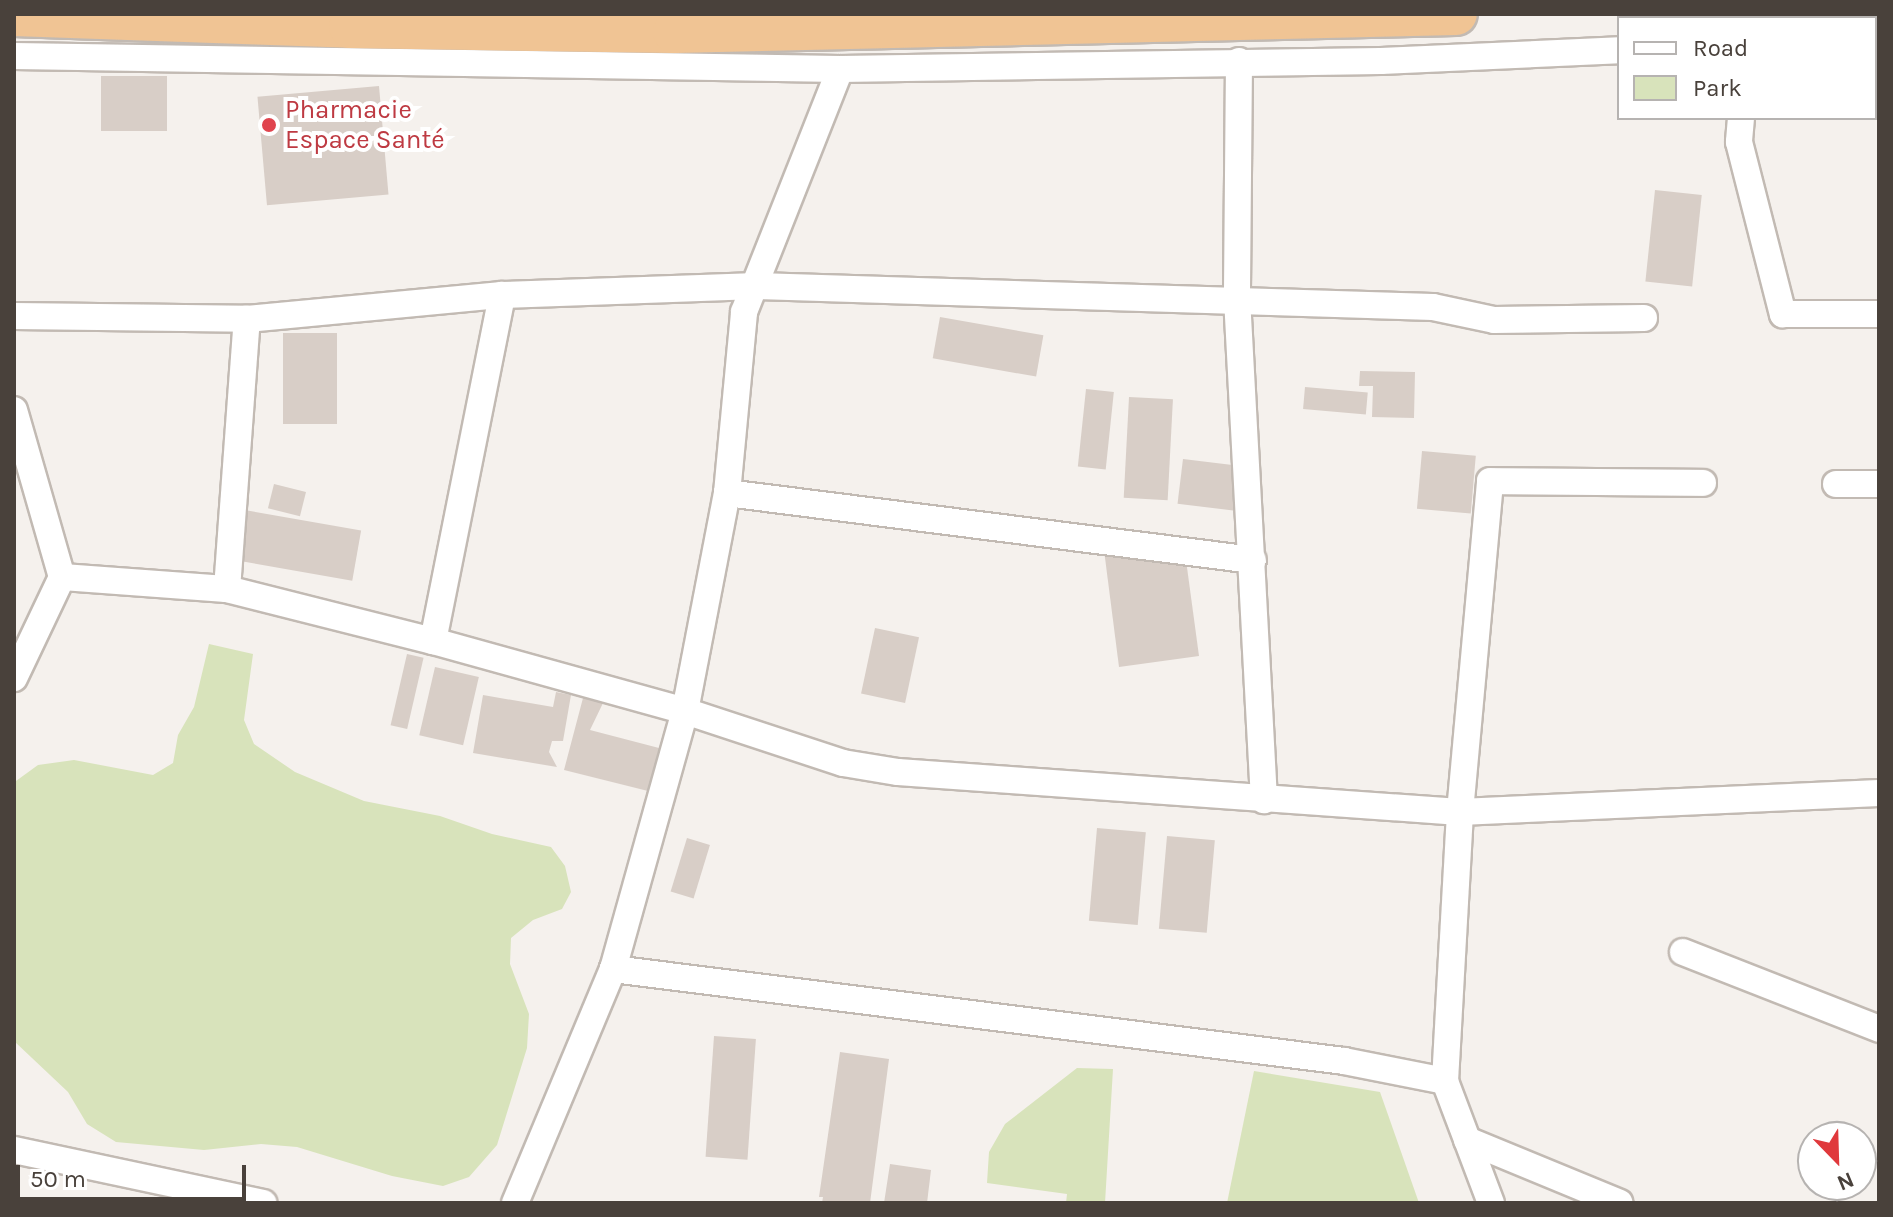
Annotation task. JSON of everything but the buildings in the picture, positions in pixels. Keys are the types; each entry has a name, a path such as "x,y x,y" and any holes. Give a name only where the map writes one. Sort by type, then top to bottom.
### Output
{"highway":[{"path":"14,15 350,27 674,32 1456,14"}],"street":[{"path":"14,56 840,69 1381,61 1617,50"},
{"path":"1239,61 1237,298 1264,800"},
{"path":"515,1203 613,969 685,711 727,493 744,312 757,286 840,69"},
{"path":"1741,120 1739,142 1783,314 1879,314"},
{"path":"14,316 247,319 502,295 757,286 1237,298 1433,307 1494,320 1644,318"},
{"path":"433,641 502,295"},
{"path":"227,589 247,319"},
{"path":"14,410 62,577 14,678"},
{"path":"1491,1203 1445,1081 1460,812 1490,481 1703,483"},
{"path":"1836,484 1879,484"},
{"path":"727,493 1253,560"},
{"path":"62,577 227,589 433,641 685,711 843,763 898,772 1460,812 1879,793"},
{"path":"1683,952 1879,1029"},
{"path":"613,969 1344,1061 1445,1081"},
{"path":"1467,1140 1620,1203"},
{"path":"14,1150 263,1203"}],"green space":[{"path":"209,644 253,654 244,720 254,744 295,772 364,801 440,816 492,834 551,847 565,866 571,892 562,909 533,920 511,938 510,964 529,1014 527,1048 497,1145 469,1177 443,1186 392,1176 297,1147 261,1144 204,1150 116,1142 87,1124 68,1092 14,1041 16,781 38,765 74,760 153,775 173,763 178,735 194,707"},
{"path":"1077,1068 1113,1069 1105,1203 1066,1203 1067,1194 987,1183 989,1152 1005,1124"},
{"path":"1254,1071 1380,1092 1419,1203 1227,1203"}],"place":[{"name":"Pharmacie Espace Santé","path":"269,125"}]}
